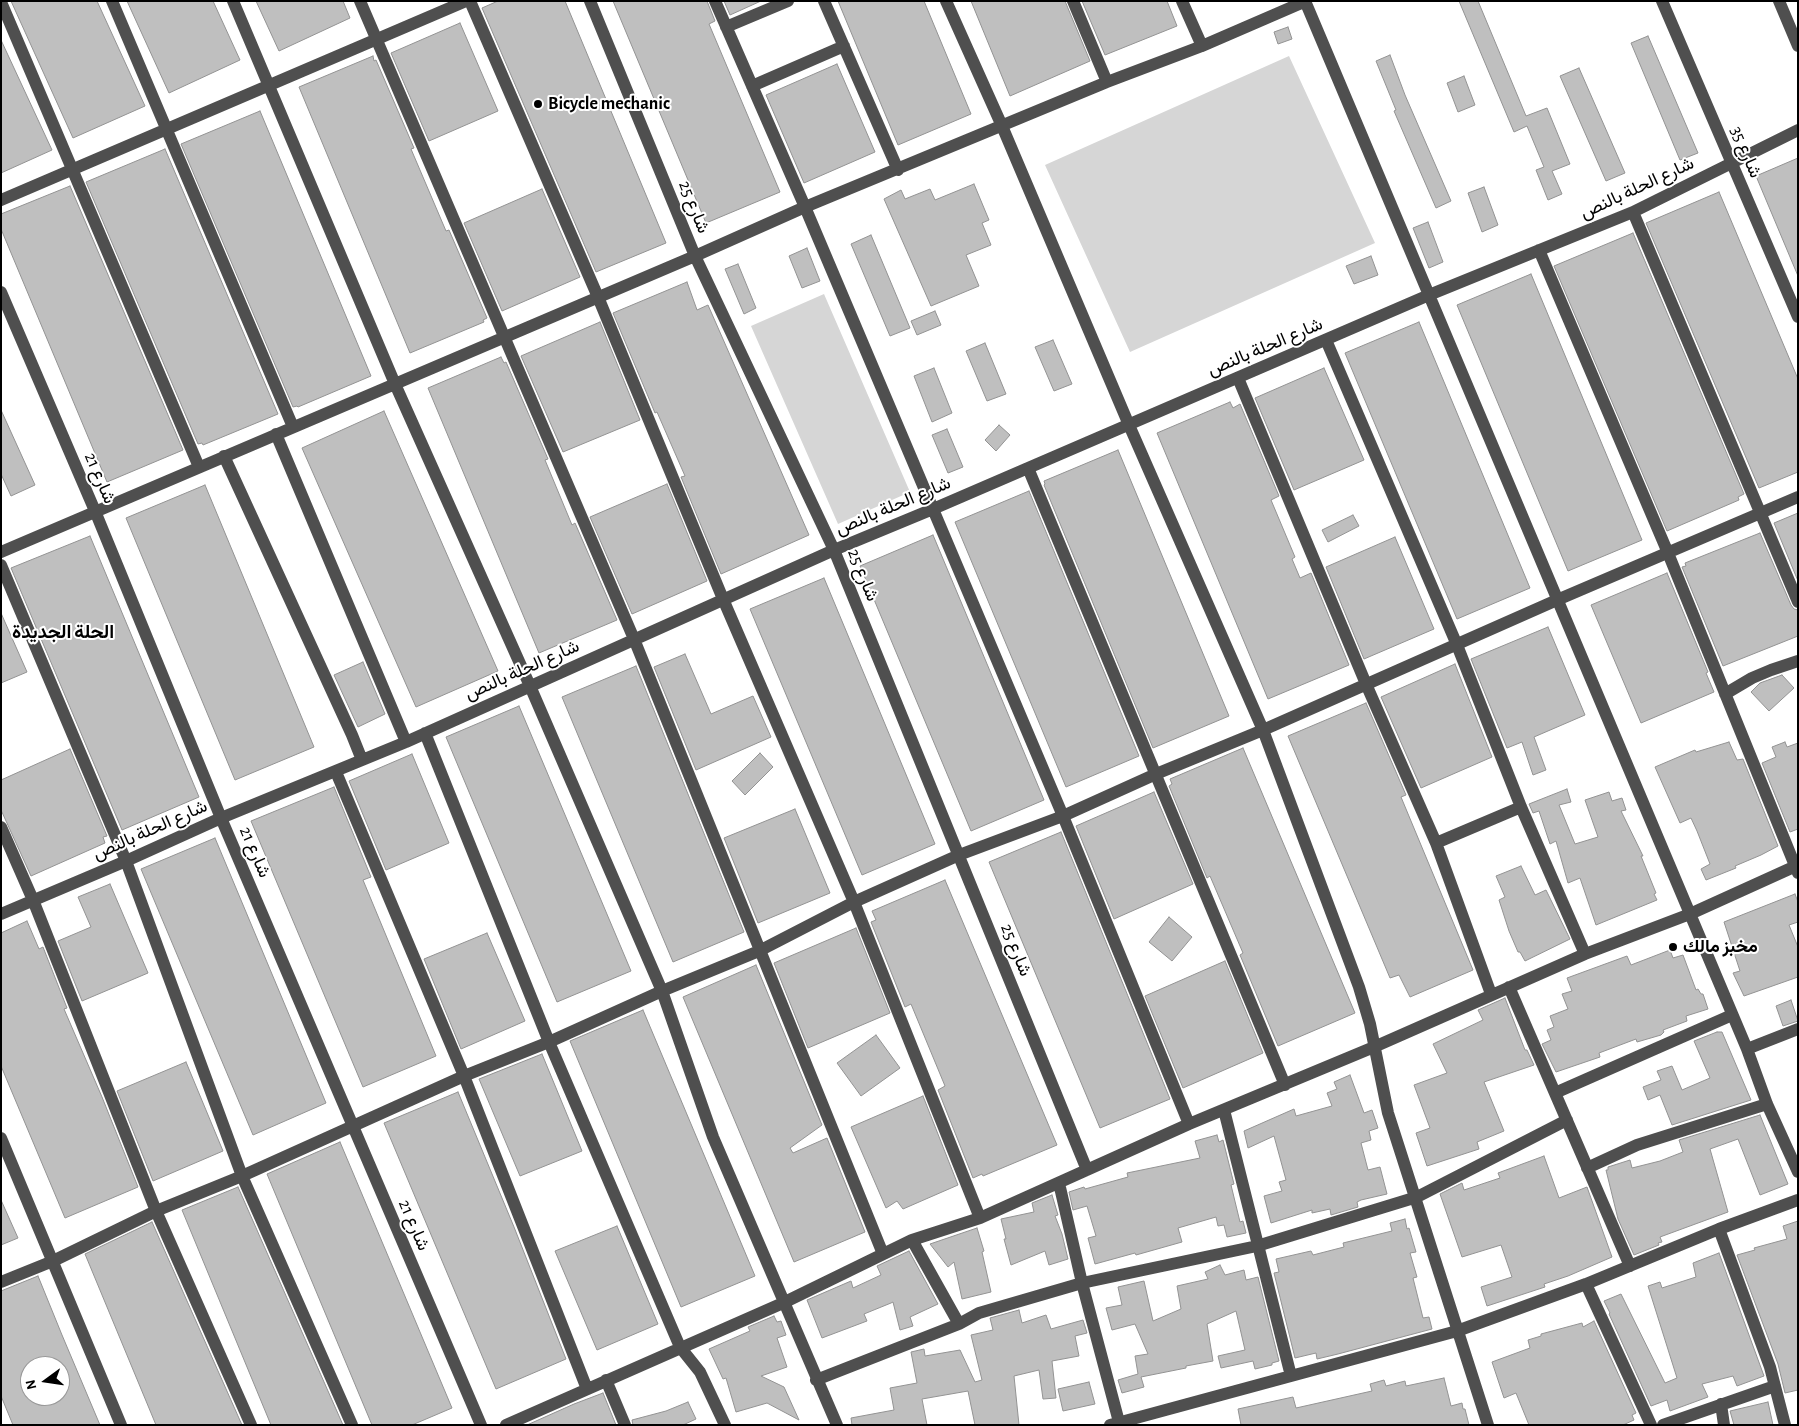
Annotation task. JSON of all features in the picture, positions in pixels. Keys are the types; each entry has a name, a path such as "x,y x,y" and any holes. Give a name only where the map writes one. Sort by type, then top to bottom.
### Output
{"street":[{"path":"112,1 293,427"},
{"path":"233,1 395,384 530,686 662,991 713,1137 837,1425"},
{"path":"360,1 503,338 634,639 883,1254"},
{"path":"1,200 466,1"},
{"path":"470,1 598,297 723,599 854,902 980,1218"},
{"name":"شارع 25","path":"590,1 695,256 834,550 1086,1170"},
{"path":"715,1 805,207 1063,816 1188,1124"},
{"path":"726,27 788,1"},
{"path":"824,1 898,170"},
{"path":"946,1 1002,126 1129,425 1263,730 1359,987 1370,1024 1388,1112 1488,1425"},
{"path":"1073,1 1107,82"},
{"path":"1182,1 1202,46"},
{"path":"1,552 695,256 805,207 1107,82 1202,46 1305,1 1690,914 1767,1104 1798,1172"},
{"name":"شارع 35","path":"1662,1 1798,317"},
{"path":"1779,1 1798,46"},
{"path":"1,2 199,467"},
{"path":"752,86 844,46"},
{"name":"شارع الحلة بالنص","path":"1,914 221,818 406,742 834,550 1129,425 1428,295 1633,212 1798,130"},
{"path":"1633,212 1798,602"},
{"path":"506,1425 680,1347 784,1303 912,1240 980,1218 1188,1124 1374,1047 1491,994 1585,954 1690,914 1797,868 1668,553 1539,250"},
{"name":"شارع 21","path":"1,292 95,511 221,818 481,1425"},
{"path":"1326,340 1458,645 1521,807 1585,954"},
{"path":"1238,378 1366,684 1436,844 1491,994"},
{"path":"276,434 406,742"},
{"path":"224,456 362,760"},
{"path":"1028,468 1285,1085"},
{"path":"1,1282 52,1262 156,1210 242,1176 464,1076 549,1042 662,991 759,951 854,902 959,856 1063,816 1156,774 1263,730 1557,600 1798,497"},
{"path":"1,565 126,861 242,1176 352,1425"},
{"path":"1725,694 1752,678 1798,661"},
{"path":"425,733 549,1042 680,1347 700,1372 725,1425"},
{"path":"336,772 464,1076 587,1389"},
{"path":"1436,844 1521,807"},
{"path":"1,827 34,900 156,1210 252,1425"},
{"path":"1509,987 1630,1266"},
{"path":"1555,1093 1732,1015"},
{"path":"1746,1049 1798,1029"},
{"path":"1587,1168 1637,1145 1767,1104"},
{"path":"1224,1110 1291,1376"},
{"path":"816,1380 959,1324 979,1313 1082,1283 1257,1246 1416,1197 1567,1120"},
{"path":"1,1138 121,1425"},
{"path":"1059,1183 1114,1424 1141,1421 1291,1376 1457,1331 1586,1284 1719,1229 1798,1200"},
{"path":"1719,1229 1770,1367 1785,1425"},
{"path":"912,1240 959,1324"},
{"path":"1586,1284 1651,1425"},
{"path":"606,1380 625,1425"},
{"path":"1663,1425 1775,1386"},
{"path":"1721,1404 1724,1425"}],"shaded area":[{"path":"1289,56 1375,243 1130,352 1045,165"},
{"path":"824,294 910,492 838,524 751,326"}],"building":[{"path":"11,1 97,1 145,106 73,138"},
{"path":"127,1 213,1 240,60 169,93"},
{"path":"256,1 343,1 350,18 279,51"},
{"path":"498,1 565,1 666,243 596,272 482,8"},
{"path":"613,1 707,1 715,21 709,24 780,192 706,223"},
{"path":"724,1 761,1 730,15"},
{"path":"838,1 924,1 971,114 898,145"},
{"path":"971,1 1065,1 1090,61 1010,96"},
{"path":"1082,1 1167,1 1177,26 1105,55"},
{"path":"1459,1 1478,1 1526,116 1547,108 1570,164 1552,171 1562,194 1548,200 1536,170 1544,167 1527,126 1514,132"},
{"path":"460,23 498,111 429,141 391,53"},
{"path":"1288,27 1292,39 1278,44 1274,32"},
{"path":"1648,36 1698,153 1680,160 1631,43"},
{"path":"1,40 52,150 1,173"},
{"path":"1390,55 1405,95 1451,201 1436,208 1394,111 1396,110 1376,61"},
{"path":"373,56 414,148 411,149 446,231 449,230 487,318 483,320 484,322 410,353 299,87"},
{"path":"837,64 875,152 804,183 766,95"},
{"path":"1579,68 1625,173 1606,181 1560,76"},
{"path":"1464,76 1475,105 1458,112 1447,83"},
{"path":"260,111 371,376 298,407 293,407 181,144"},
{"path":"165,149 278,414 203,445 202,443 198,444 86,182"},
{"path":"1798,158 1798,276 1756,176"},
{"path":"974,184 989,220 982,223 991,245 966,255 979,286 931,306 884,199 901,190 905,199 930,189 935,200"},
{"path":"70,186 183,450 107,482 1,229 1,214"},
{"path":"1484,187 1498,225 1482,232 1468,193"},
{"path":"542,189 580,277 502,311 464,223"},
{"path":"1719,192 1798,379 1798,472 1759,488 1646,223"},
{"path":"1428,222 1443,262 1429,268 1413,228"},
{"path":"1633,233 1744,494 1738,497 1739,500 1667,531 1554,266"},
{"path":"871,235 910,328 890,336 851,244"},
{"path":"807,248 820,281 802,288 789,256"},
{"path":"1371,256 1378,275 1354,284 1346,266"},
{"path":"738,264 756,308 744,314 725,269"},
{"path":"1531,274 1642,540 1568,571 1457,305"},
{"path":"687,282 697,310 708,305 809,535 721,574 681,477 685,476 657,412 655,413 613,313"},
{"path":"935,311 941,325 917,335 911,321"},
{"path":"600,322 640,420 563,452 521,356"},
{"path":"1419,322 1530,588 1457,619 1345,353"},
{"path":"1053,340 1072,384 1054,391 1035,347"},
{"path":"985,343 1006,394 987,401 966,351"},
{"path":"501,357 504,363 506,362 548,459 545,460 572,525 575,523 617,620 539,653 428,388"},
{"path":"934,368 952,413 932,422 914,376"},
{"path":"1324,368 1364,460 1294,490 1255,398"},
{"path":"1230,402 1233,408 1240,404 1279,496 1271,500 1295,557 1292,559 1300,578 1311,573 1349,665 1268,699 1157,433"},
{"path":"1,410 35,485 11,496 1,474"},
{"path":"384,411 498,671 416,707 302,448"},
{"path":"999,425 1010,435 996,451 985,440"},
{"path":"947,429 963,467 948,473 932,435"},
{"path":"1118,450 1229,716 1153,748 1044,485 1044,481"},
{"path":"667,484 707,581 632,614 590,517"},
{"path":"205,485 314,747 235,780 126,518"},
{"path":"1029,491 1139,756 1066,787 955,522"},
{"path":"1798,513 1798,581 1774,523"},
{"path":"1353,515 1359,526 1328,542 1322,530"},
{"path":"1760,533 1791,605 1794,609 1798,610 1798,636 1723,666 1682,567 1686,566 1685,563"},
{"path":"933,535 1044,800 971,831 860,566"},
{"path":"90,536 199,797 122,830 11,568"},
{"path":"1395,537 1434,629 1364,659 1326,567"},
{"path":"1667,573 1708,672 1706,673 1714,692 1641,723 1591,605"},
{"path":"824,578 935,844 862,875 750,609"},
{"path":"1,613 27,672 1,683"},
{"path":"1548,627 1585,715 1534,737 1546,770 1533,775 1522,742 1507,748 1471,659"},
{"path":"685,654 711,714 753,696 771,737 696,770 654,667"},
{"path":"363,662 385,714 358,727 334,675"},
{"path":"1455,664 1492,757 1421,788 1381,697"},
{"path":"636,666 744,932 673,962 562,697"},
{"path":"1782,675 1794,688 1769,711 1751,692 1760,683"},
{"path":"1366,703 1406,795 1401,797 1473,970 1410,997 1399,975 1390,978 1288,736"},
{"path":"519,706 631,971 557,1002 446,737"},
{"path":"1729,742 1737,760 1743,759 1778,846 1735,866 1736,868 1706,880 1701,869 1710,864 1697,831 1691,818 1680,823 1655,767 1695,750 1696,752"},
{"path":"1785,742 1787,747 1798,743 1798,829 1790,832 1762,763 1776,757 1772,747"},
{"path":"1243,748 1355,1013 1278,1046 1240,955 1243,953 1210,876 1207,878 1169,786 1172,784 1170,779"},
{"path":"70,749 107,836 103,837 105,843 31,876 1,810 1,780"},
{"path":"760,753 773,767 745,795 732,781"},
{"path":"412,754 449,843 386,870 349,781"},
{"path":"334,787 371,877 363,880 436,1056 363,1087 251,821"},
{"path":"1567,789 1571,802 1559,805 1575,844 1598,837 1585,800 1609,792 1612,801 1622,798 1626,810 1621,811 1643,856 1641,856 1657,900 1596,925 1580,878 1568,883 1556,841 1550,844 1539,811 1533,813 1529,804"},
{"path":"1154,792 1193,884 1114,919 1076,826"},
{"path":"795,809 830,893 758,923 724,838"},
{"path":"1061,832 1170,1099 1100,1128 989,862"},
{"path":"215,838 326,1103 253,1135 141,869"},
{"path":"1521,866 1535,895 1546,890 1570,939 1525,961 1520,952 1518,952 1509,931 1499,900 1505,897 1496,876"},
{"path":"945,880 1057,1145 983,1176 982,1174 973,1178 938,1090 945,1086 911,1004 905,1007 871,922 876,920 872,911"},
{"path":"110,884 148,973 82,1001 58,941 91,927 78,897"},
{"path":"1795,894 1798,902 1798,922 1789,925 1798,947 1798,977 1744,996 1733,973 1740,971 1724,922"},
{"path":"1169,917 1192,937 1172,961 1149,942"},
{"path":"27,921 39,949 43,947 67,1008 64,1009 138,1187 65,1218 1,1066 1,933"},
{"path":"856,928 890,1013 808,1048 774,963"},
{"path":"487,933 525,1021 461,1049 424,959"},
{"path":"1670,950 1673,958 1683,955 1696,990 1698,989 1703,994 1708,1009 1686,1016 1687,1021 1663,1030 1664,1032 1661,1035 1637,1042 1636,1039 1599,1053 1600,1057 1556,1072 1542,1044 1551,1040 1547,1030 1554,1027 1550,1016 1568,1009 1562,994 1572,991 1567,978 1627,956 1631,965"},
{"path":"1225,961 1263,1053 1183,1088 1145,996"},
{"path":"756,965 822,1125 790,1148 793,1153 827,1138 865,1232 794,1262 683,997"},
{"path":"1505,998 1525,1050 1527,1050 1534,1065 1484,1082 1504,1131 1477,1142 1479,1149 1427,1166 1416,1133 1430,1128 1414,1085 1447,1073 1433,1044 1483,1020 1478,1010"},
{"path":"1791,1000 1798,1021 1783,1026 1776,1006"},
{"path":"643,1010 755,1276 681,1307 570,1041"},
{"path":"1717,1032 1722,1032 1751,1100 1672,1125 1660,1095 1648,1100 1643,1087 1661,1080 1657,1071 1672,1066 1682,1090 1710,1078 1694,1041"},
{"path":"876,1035 900,1068 861,1096 837,1063"},
{"path":"542,1054 582,1151 520,1176 479,1079"},
{"path":"186,1062 223,1151 153,1181 117,1091"},
{"path":"1350,1075 1364,1113 1372,1110 1378,1128 1369,1131 1371,1140 1361,1143 1368,1170 1380,1167 1387,1194 1361,1200 1357,1202 1358,1207 1331,1215 1330,1209 1312,1213 1312,1210 1271,1223 1264,1196 1282,1191 1279,1182 1286,1180 1274,1136 1248,1148 1244,1131 1294,1109 1296,1116 1332,1106 1327,1093 1337,1089 1334,1082"},
{"path":"458,1092 566,1359 496,1389 384,1123"},
{"path":"923,1096 958,1185 903,1209 897,1201 886,1208 851,1127"},
{"path":"1760,1115 1788,1184 1760,1195 1738,1139 1710,1149 1728,1212 1660,1237 1662,1242 1658,1243 1659,1245 1634,1255 1618,1219 1606,1170 1608,1170 1608,1167 1630,1160 1632,1168 1660,1161 1683,1152 1679,1140"},
{"path":"1217,1135 1219,1142 1223,1140 1234,1184 1231,1185 1240,1222 1243,1221 1246,1233 1227,1237 1224,1225 1218,1226 1216,1217 1178,1228 1182,1242 1095,1264 1088,1238 1096,1236 1087,1206 1073,1210 1069,1192 1128,1177 1127,1173 1200,1158 1195,1141"},
{"path":"340,1142 452,1408 412,1425 372,1425 267,1174"},
{"path":"1544,1156 1559,1198 1587,1187 1612,1257 1544,1284 1545,1287 1487,1306 1481,1287 1512,1277 1501,1245 1462,1257 1440,1194 1462,1183 1464,1190 1500,1178 1498,1173"},
{"path":"238,1187 343,1425 271,1425 182,1210"},
{"path":"1052,1195 1058,1215 1055,1216 1068,1259 1049,1265 1045,1251 1011,1265 1001,1219 1034,1212 1032,1203"},
{"path":"1,1200 18,1238 1,1245"},
{"path":"1405,1219 1416,1252 1410,1253 1417,1277 1413,1278 1423,1318 1429,1317 1432,1329 1317,1359 1316,1353 1295,1358 1274,1273 1279,1272 1276,1259 1311,1251 1313,1255 1344,1247 1343,1243 1392,1231 1390,1223"},
{"path":"1798,1221 1798,1390 1785,1393 1778,1364 1737,1255 1787,1239 1783,1226"},
{"path":"152,1222 242,1425 156,1425 85,1254"},
{"path":"617,1226 658,1324 597,1350 555,1251"},
{"path":"977,1228 984,1251 982,1252 991,1292 962,1299 954,1262 948,1267 930,1244"},
{"path":"909,1251 938,1304 910,1317 913,1326 900,1330 893,1302 864,1314 867,1321 822,1338 807,1300 851,1281 853,1288 881,1275 877,1266"},
{"path":"1719,1253 1764,1376 1737,1386 1733,1376 1702,1384 1708,1397 1670,1411 1667,1400 1651,1406 1604,1301 1621,1294 1665,1383 1677,1378 1648,1286 1660,1282 1662,1288 1696,1277 1693,1263"},
{"path":"1220,1265 1225,1275 1244,1270 1246,1280 1258,1277 1279,1361 1272,1363 1272,1365 1255,1369 1253,1361 1221,1368 1218,1356 1245,1350 1236,1311 1207,1324 1213,1361 1141,1377 1144,1387 1122,1393 1118,1380 1138,1374 1135,1356 1148,1354 1135,1324 1112,1330 1106,1308 1122,1305 1118,1287 1144,1281 1153,1321 1181,1309 1177,1286 1208,1279 1205,1272"},
{"path":"38,1276 100,1425 13,1425 1,1396 1,1291"},
{"path":"1019,1310 1022,1323 1046,1315 1051,1329 1083,1320 1087,1333 1075,1336 1079,1356 1052,1361 1056,1398 1043,1399 1039,1370 1014,1376 1019,1425 975,1425 968,1391 922,1399 927,1425 852,1425 851,1418 894,1410 890,1388 917,1383 911,1352 924,1349 925,1356 960,1350 975,1382 982,1380 971,1335 993,1330 990,1318"},
{"path":"774,1316 777,1322 781,1321 786,1335 777,1338 787,1367 761,1376 784,1387 799,1420 767,1403 736,1412 726,1378 723,1379 709,1349 750,1331 748,1327"},
{"path":"1594,1321 1636,1413 1632,1415 1634,1420 1623,1425 1529,1425 1516,1393 1504,1398 1492,1362 1530,1348 1528,1340 1541,1336 1541,1334 1582,1323 1583,1327"},
{"path":"1444,1378 1451,1406 1462,1403 1469,1425 1241,1425 1238,1409 1293,1397 1296,1408 1372,1391 1370,1384 1384,1380 1386,1386 1405,1381 1406,1386"},
{"path":"1089,1382 1095,1404 1063,1411 1058,1389"},
{"path":"603,1393 616,1425 527,1425 574,1404"},
{"path":"688,1402 696,1419 683,1425 633,1425 632,1420 666,1411"},
{"path":"1768,1402 1773,1425 1734,1425 1730,1411"}],"place":[{"name":"Bicycle mechanic","path":"538,104"},
{"name":"مخبز مالك","path":"1673,947"}],"district":[{"name":"الحلة الجديدة","path":"63,632"}]}
